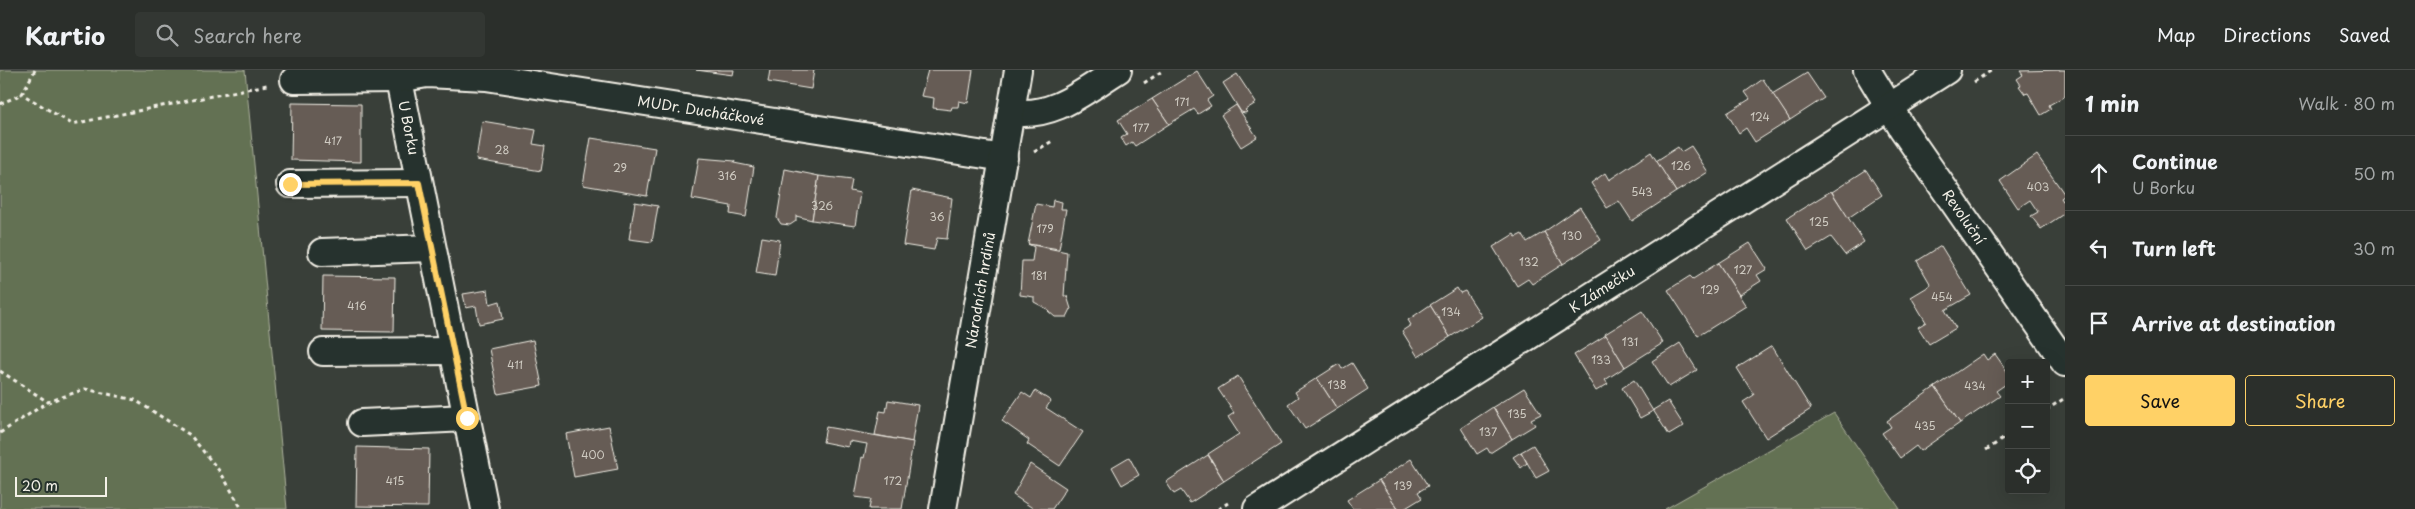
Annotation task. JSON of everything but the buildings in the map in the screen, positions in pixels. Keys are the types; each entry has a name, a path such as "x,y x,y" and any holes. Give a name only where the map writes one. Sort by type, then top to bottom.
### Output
{"street":[{"name":"Národních hrdinů","path":"943,509 1018,70"},
{"path":"1011,112 1038,113 1058,108 1118,70"},
{"name":"Revoluční","path":"1867,70 1888,107 2065,363"},
{"name":"K Zámečku","path":"1257,509 1947,70"},
{"name":"MUDr. Ducháčkové","path":"294,80 397,74 486,77 1004,158"},
{"name":"U Borku","path":"397,74 485,509"},
{"path":"290,184 419,183"},
{"path":"322,252 432,248"},
{"path":"323,352 453,351"},
{"path":"362,423 467,418"}],"path":[{"path":"0,104 22,94 35,70"},
{"path":"22,94 72,124 294,80"},
{"path":"1031,154 1060,136"},
{"path":"0,371 48,402"},
{"path":"0,432 48,402 84,390 134,400 190,435 221,474 242,509"},
{"path":"2050,407 2065,398"},
{"path":"1986,450 2005,438"}],"green space":[{"path":"0,70 245,70 287,509 0,509"},
{"path":"1834,413 1900,509 1665,509"}],"route":[{"path":"290,184 419,183 467,418"}]}
